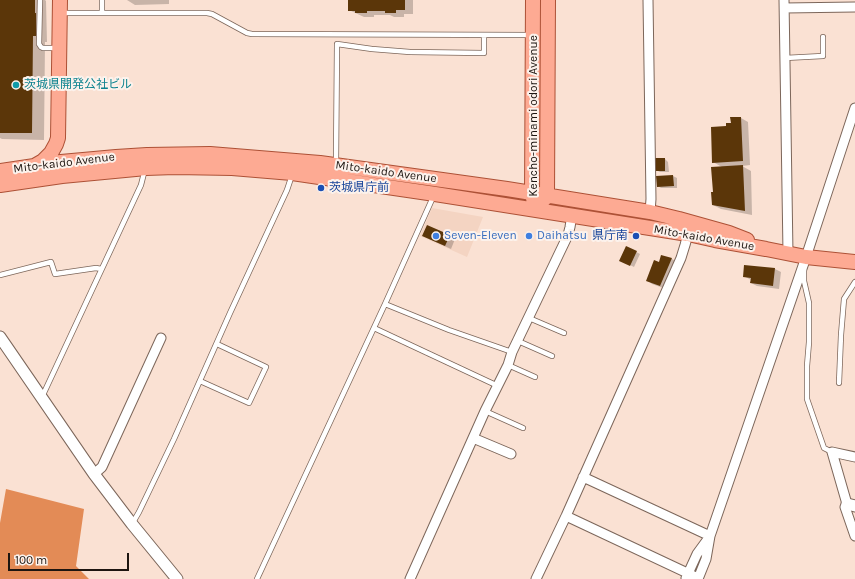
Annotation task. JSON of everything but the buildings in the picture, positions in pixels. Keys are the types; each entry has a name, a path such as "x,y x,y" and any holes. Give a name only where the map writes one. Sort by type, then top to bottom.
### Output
{"main road":[{"name":"Kencho-minami odori Avenue","path":"533,0 532,194 536,210"},
{"name":"Kencho-minami odori Avenue","path":"536,210 547,196 548,0"},
{"path":"34,166 47,157 54,148 58,138 60,6"},
{"path":"58,138 60,143 68,151 78,157 87,159"},
{"name":"Mito-kaido Avenue","path":"0,171 87,159 147,155 210,154 309,169 435,194 688,234 788,253 805,260 855,262"},
{"name":"Mito-kaido Avenue","path":"0,185 62,176 146,168 232,168 292,174 309,169 336,165 650,212 729,232 766,249"}],"street":[{"path":"648,0 650,212"},
{"path":"788,253 785,4 855,7"},
{"path":"566,516 687,576 698,578 706,559 710,536 805,260 855,108"},
{"path":"410,579 485,411 508,365 512,352 568,235 572,216"},
{"path":"536,579 566,516 681,258 688,234"},
{"path":"0,337 94,474 177,579"},
{"path":"94,474 102,467 161,338"},
{"path":"473,438 511,454"},
{"path":"832,452 855,457"},
{"path":"832,452 851,505 845,507 855,536"},
{"path":"583,477 710,536"},
{"path":"687,576 697,554 710,536"}],"lane":[{"path":"40,0 40,47 59,48"},
{"path":"102,0 102,13"},
{"path":"60,6 102,13 207,13 212,14 247,33 252,34 533,35"},
{"path":"336,165 337,44 410,52 484,53 484,35"},
{"path":"785,58 823,56 824,37"},
{"path":"42,398 141,185 146,168"},
{"path":"132,524 139,512 217,344 287,190 292,174"},
{"path":"257,579 435,194"},
{"path":"805,260 804,281 808,303 809,342 807,399 824,448 832,452"},
{"path":"0,276 51,262 55,274 96,268 102,269"},
{"path":"840,383 841,335 844,299 855,282"},
{"path":"385,304 449,330 512,352"},
{"path":"529,318 564,332"},
{"path":"374,328 498,386"},
{"path":"518,341 552,356"},
{"path":"200,381 249,403 266,367 217,344"},
{"path":"508,365 535,377"},
{"path":"485,411 523,428"}],"shaded area":[{"path":"432,208 483,217 467,257 420,236"},
{"path":"6,489 84,509 76,566 89,579 0,579 0,523"}],"place":[{"name":"茨城県開発公社ビル","path":"16,85"},
{"name":"茨城県庁前","path":"321,188"},
{"name":"Seven-Eleven","path":"436,236"},
{"name":"Daihatsu","path":"529,236"},
{"name":"県庁南","path":"636,236"}]}
